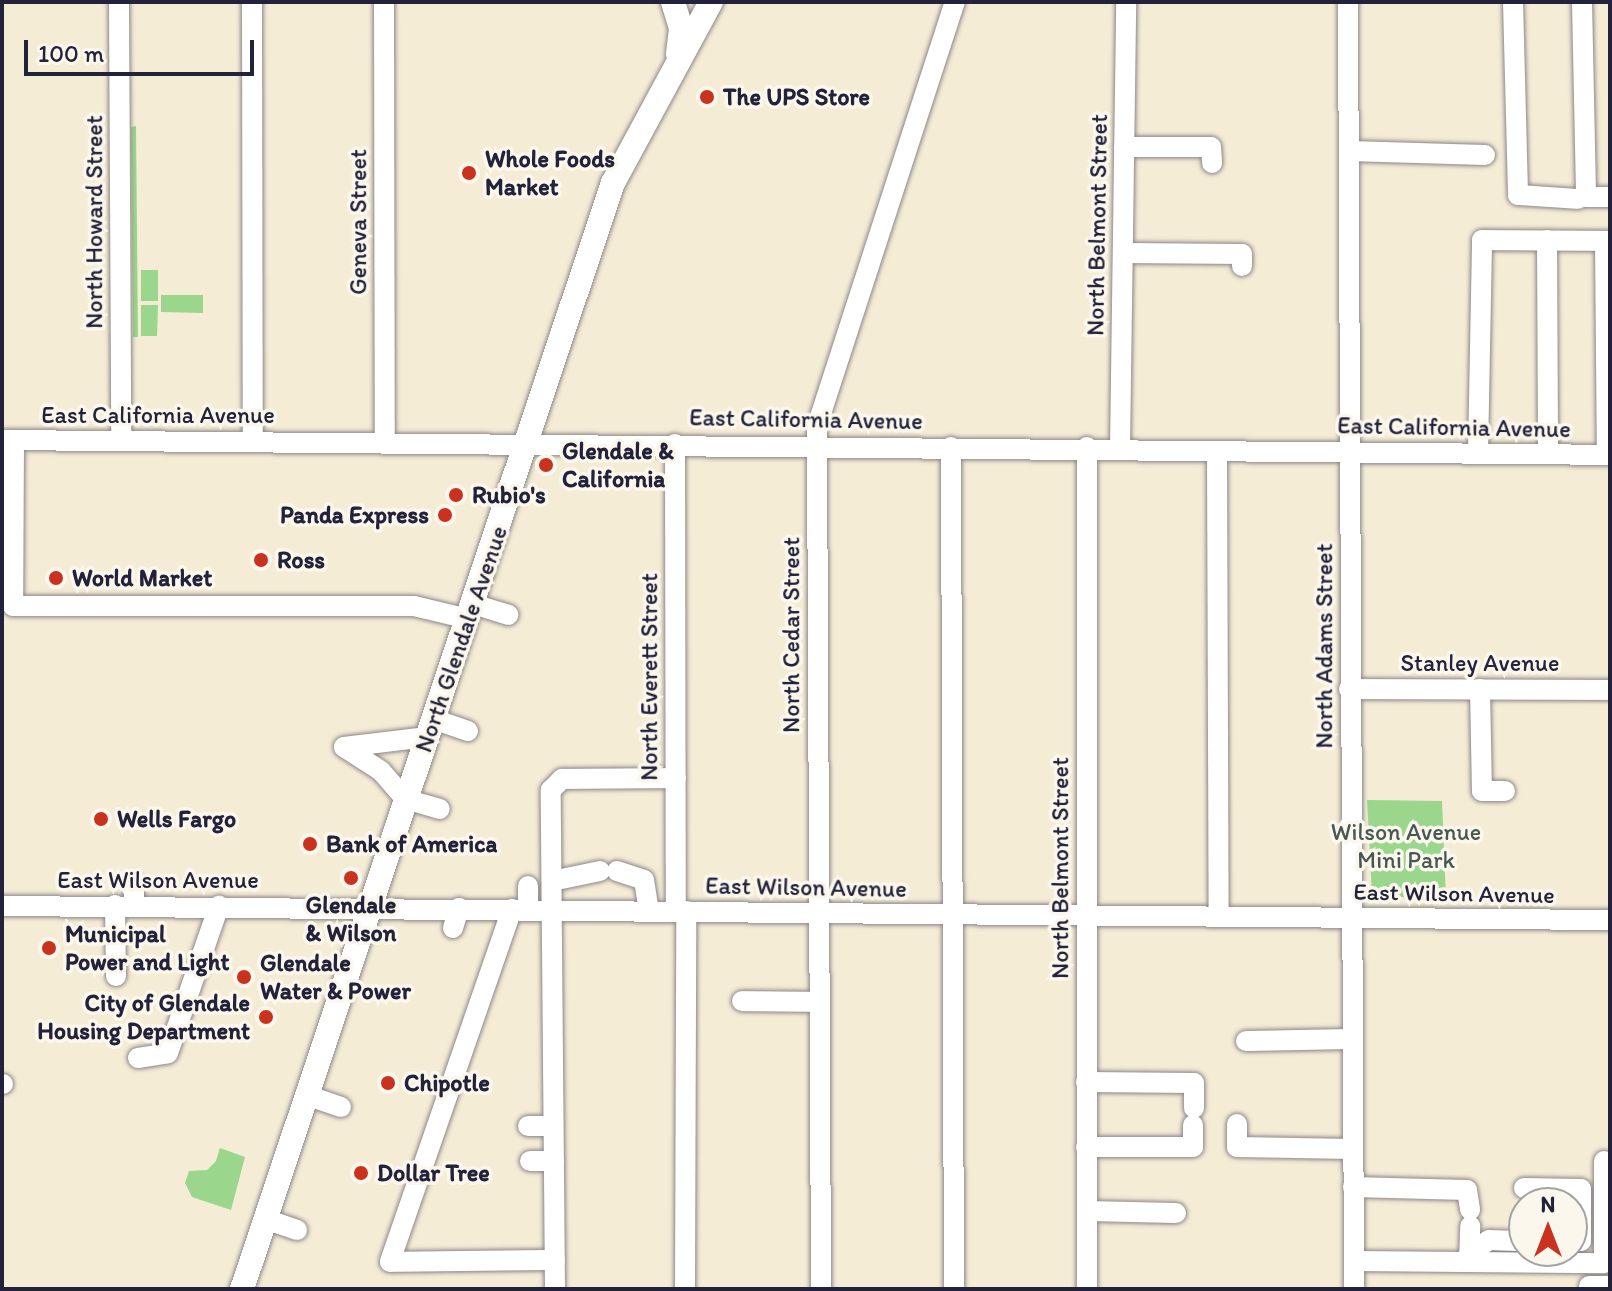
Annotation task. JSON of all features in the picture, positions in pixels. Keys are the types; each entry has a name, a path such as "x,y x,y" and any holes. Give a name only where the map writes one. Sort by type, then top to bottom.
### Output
{"main road":[{"path":"671,73 681,48 673,2"},
{"name":"North Glendale Avenue","path":"242,1289 613,183 711,2"}],"street":[{"name":"North Howard Street","path":"119,2 121,441"},
{"path":"252,2 253,441"},
{"name":"Geneva Street","path":"384,2 385,442"},
{"name":"North Cedar Street","path":"821,1289 815,447 820,409 955,2"},
{"name":"North Belmont Street","path":"1120,448 1126,2"},
{"name":"North Adams Street","path":"1348,2 1354,1289"},
{"path":"1513,2 1518,195 1578,199"},
{"path":"1582,2 1586,197 1610,197"},
{"path":"1124,147 1211,147 1212,163"},
{"path":"1349,151 1485,155"},
{"path":"1478,453 1482,240 1547,240 1608,241 1608,455"},
{"path":"1547,240 1548,454"},
{"path":"1123,253 1242,254 1242,266"},
{"name":"East California Avenue","path":"8,440 1087,447 1608,455"},
{"path":"8,440 13,606 414,606 508,615"},
{"name":"North Everett Street","path":"675,444 676,778 681,911 685,1289"},
{"path":"951,447 950,914 954,1289"},
{"name":"North Belmont Street","path":"1087,447 1087,1289"},
{"path":"1217,451 1219,916"},
{"name":"Stanley Avenue","path":"1349,689 1610,690"},
{"path":"1480,689 1482,791 1505,791"},
{"path":"440,809 405,799 381,771 339,747 430,728 468,731"},
{"path":"555,1289 551,790 562,779 676,778"},
{"path":"552,881 608,871 644,880 649,911"},
{"path":"116,976 125,905 134,883"},
{"path":"528,886 390,1262 555,1260"},
{"name":"East Wilson Avenue","path":"2,906 1610,920"},
{"path":"138,1058 168,1053 219,906"},
{"path":"453,928 459,908"},
{"path":"742,1001 819,1002"},
{"path":"1246,1041 1353,1039"},
{"path":"1086,1082 1194,1083 1193,1147 1086,1147"},
{"path":"306,1095 341,1107"},
{"path":"1237,1124 1237,1147 1353,1149"},
{"path":"528,1126 553,1126"},
{"path":"530,1161 554,1161"},
{"path":"1354,1261 1469,1258 1604,1263 1604,1161"},
{"path":"1353,1187 1467,1190 1469,1258"},
{"path":"533,1192 554,1192"},
{"path":"1087,1211 1176,1213"},
{"path":"265,1219 297,1230"},
{"path":"1469,1258 1489,1240 1508,1241"}],"green space":[{"path":"136,126 138,337 133,337 131,127"},
{"path":"141,270 158,270 158,301 141,301"},
{"path":"161,295 203,295 203,313 161,312"},
{"path":"141,305 158,305 157,336 141,336"},
{"name":"Wilson Avenue Mini Park","path":"1367,800 1442,801 1446,900 1372,895"},
{"path":"220,1148 245,1157 231,1210 192,1197 185,1183 189,1171 207,1170 216,1161"}],"place":[{"name":"The UPS Store","path":"707,97"},
{"name":"Whole Foods Market","path":"469,173"},
{"name":"Glendale & California","path":"546,465"},
{"name":"Rubio's","path":"456,495"},
{"name":"Panda Express","path":"445,515"},
{"name":"Ross","path":"261,560"},
{"name":"World Market","path":"56,578"},
{"name":"Wells Fargo","path":"101,819"},
{"name":"Bank of America","path":"310,844"},
{"name":"Glendale & Wilson","path":"351,878"},
{"name":"Municipal Power and Light","path":"49,948"},
{"name":"Glendale Water & Power","path":"244,977"},
{"name":"City of Glendale Housing Department","path":"266,1017"},
{"name":"Chipotle","path":"388,1083"},
{"name":"Dollar Tree","path":"361,1173"}]}
